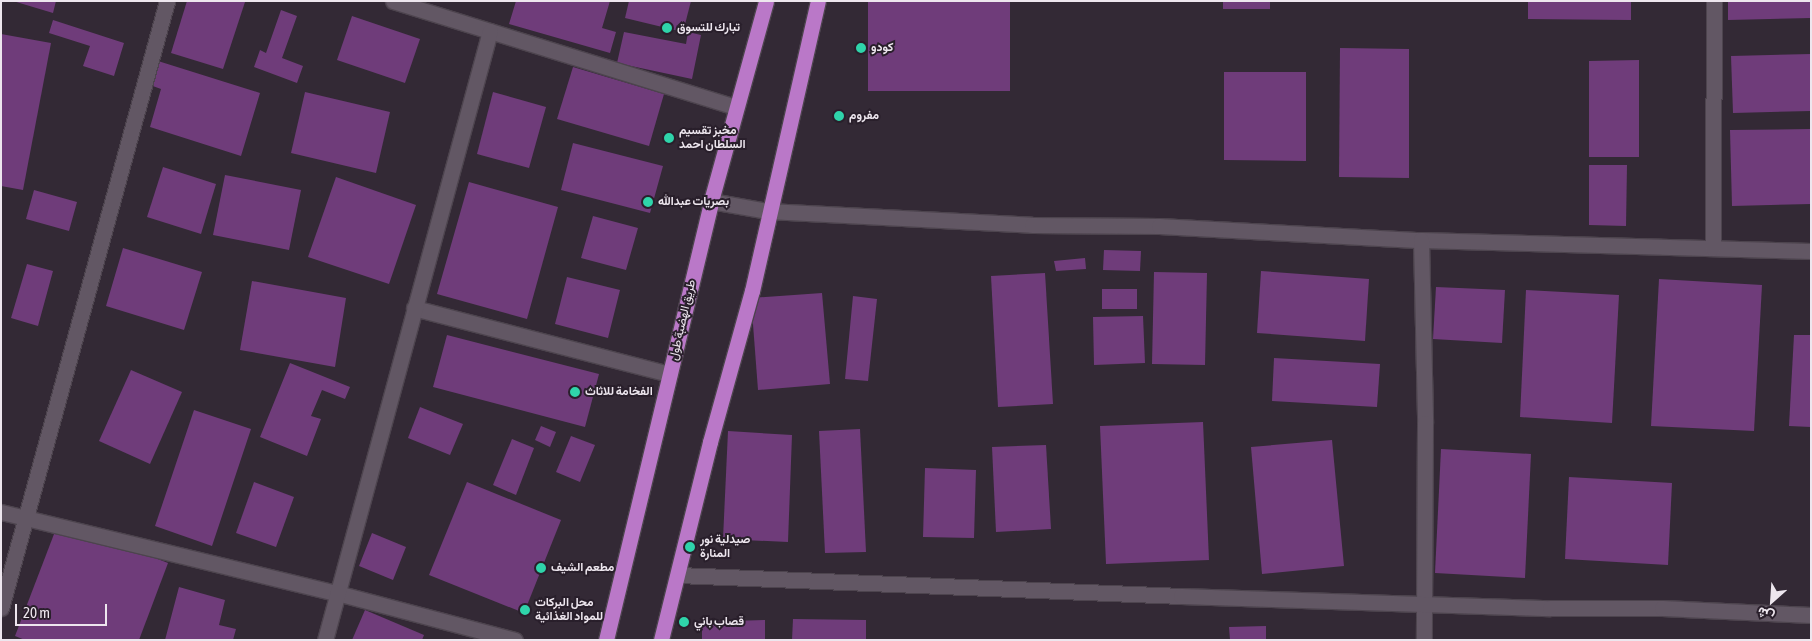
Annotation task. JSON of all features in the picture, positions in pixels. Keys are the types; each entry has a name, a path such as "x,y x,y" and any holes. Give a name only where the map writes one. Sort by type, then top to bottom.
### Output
{"highway":[{"name":"طريق الهضبة طول","path":"606,640 711,201 766,1"},
{"path":"661,640 710,442 752,291 768,211 818,1"}],"street":[{"path":"1,608 167,1"},
{"path":"393,1 736,107"},
{"path":"1713,248 1714,1"},
{"path":"325,640 490,31"},
{"path":"711,201 768,211 1421,240 1811,251"},
{"path":"1421,240 1425,423 1424,640"},
{"path":"414,308 670,374"},
{"path":"1,512 337,593 514,640"},
{"path":"678,575 1423,604 1662,608 1811,615"}],"building":[{"path":"13,1 56,1 53,13"},
{"path":"187,1 245,2 223,69 171,53"},
{"path":"516,1 610,1 602,28 616,32 610,53 509,24"},
{"path":"629,1 691,1 683,32 625,18"},
{"path":"868,1 1010,1 1010,91 868,91"},
{"path":"1223,1 1270,1 1270,9 1223,9"},
{"path":"1528,1 1631,1 1631,20 1528,19"},
{"path":"1728,1 1811,1 1811,18 1728,20"},
{"path":"281,10 297,16 282,58 303,66 297,83 254,67 260,50 266,53"},
{"path":"352,16 420,39 405,83 337,60"},
{"path":"53,20 124,43 114,76 83,66 90,46 49,33"},
{"path":"624,32 686,44 688,32 701,35 692,79 617,63"},
{"path":"1,34 51,43 23,190 1,186"},
{"path":"1340,48 1409,49 1409,178 1339,177"},
{"path":"1811,54 1811,111 1733,113 1731,56"},
{"path":"1639,60 1639,157 1589,157 1589,61"},
{"path":"158,61 260,93 241,156 150,127 161,89 150,85"},
{"path":"573,67 664,94 649,146 557,119"},
{"path":"1224,72 1306,72 1306,161 1224,160"},
{"path":"305,92 390,112 376,173 291,153"},
{"path":"493,92 546,107 529,168 477,154"},
{"path":"1811,129 1811,204 1732,206 1730,130"},
{"path":"573,143 663,166 650,213 561,190"},
{"path":"1589,165 1627,165 1626,226 1589,225"},
{"path":"163,167 216,184 201,234 147,217"},
{"path":"225,175 301,190 289,250 213,235"},
{"path":"336,177 416,205 389,284 308,257"},
{"path":"469,182 558,207 527,319 437,294"},
{"path":"34,190 77,202 69,231 26,219"},
{"path":"593,216 638,228 626,270 581,258"},
{"path":"123,248 202,272 184,330 106,306"},
{"path":"1104,250 1141,251 1140,271 1103,270"},
{"path":"1085,258 1086,269 1056,271 1054,261"},
{"path":"27,264 53,271 38,326 11,318"},
{"path":"1261,271 1369,279 1365,341 1257,333"},
{"path":"1154,272 1207,273 1205,365 1152,364"},
{"path":"1045,273 1053,404 998,407 991,276"},
{"path":"567,277 620,290 608,338 555,324"},
{"path":"1659,279 1762,285 1754,431 1651,426"},
{"path":"252,281 346,298 335,367 240,350"},
{"path":"1436,287 1505,290 1502,343 1433,339"},
{"path":"1102,289 1137,289 1137,309 1102,309"},
{"path":"1526,290 1619,295 1612,423 1520,417"},
{"path":"822,293 830,384 758,390 751,298"},
{"path":"853,296 877,299 868,381 845,379"},
{"path":"1143,316 1145,363 1094,365 1093,317"},
{"path":"447,335 599,374 585,427 433,387"},
{"path":"1794,335 1811,335 1811,427 1789,426"},
{"path":"1274,358 1380,364 1377,407 1272,401"},
{"path":"290,363 350,387 345,399 322,390 311,416 321,419 307,456 260,437"},
{"path":"131,370 182,392 150,464 99,441"},
{"path":"420,407 463,424 450,455 408,438"},
{"path":"194,410 251,429 212,546 155,526"},
{"path":"1203,422 1209,560 1106,564 1100,426"},
{"path":"541,426 556,432 550,447 535,440"},
{"path":"860,429 866,552 825,553 819,431"},
{"path":"728,431 792,435 788,542 723,539"},
{"path":"571,436 595,445 580,482 556,472"},
{"path":"512,439 534,448 516,495 493,485"},
{"path":"1332,440 1344,566 1262,574 1251,447"},
{"path":"1046,445 1051,529 996,532 992,447"},
{"path":"1441,449 1531,454 1525,578 1435,573"},
{"path":"925,468 976,470 974,538 923,537"},
{"path":"1569,477 1672,483 1668,565 1565,559"},
{"path":"254,482 294,497 276,547 236,533"},
{"path":"467,482 561,520 524,613 429,575"},
{"path":"59,521 168,563 139,640 25,640 15,636"},
{"path":"372,533 406,547 393,580 359,566"},
{"path":"179,587 225,600 219,625 236,629 233,640 165,640"},
{"path":"365,610 424,635 422,640 352,640"},
{"path":"793,619 866,620 866,640 792,640"},
{"path":"765,620 765,640 702,640 702,622"},
{"path":"1266,626 1266,640 1230,640 1229,627"}],"place":[{"name":"تبارك للتسوق","path":"667,28"},
{"name":"كودو","path":"861,48"},
{"name":"مفروم","path":"839,116"},
{"name":"مخبز تقسيم السلطان احمد","path":"669,138"},
{"name":"بصريات عبدالله","path":"648,202"},
{"name":"الفخامة للاثاث","path":"575,392"},
{"name":"صيدلية نور المنارة","path":"690,547"},
{"name":"مطعم الشيف","path":"541,568"},
{"name":"محل البركات للمواد الغذائية","path":"525,610"},
{"name":"قصاب باني","path":"684,622"}]}
